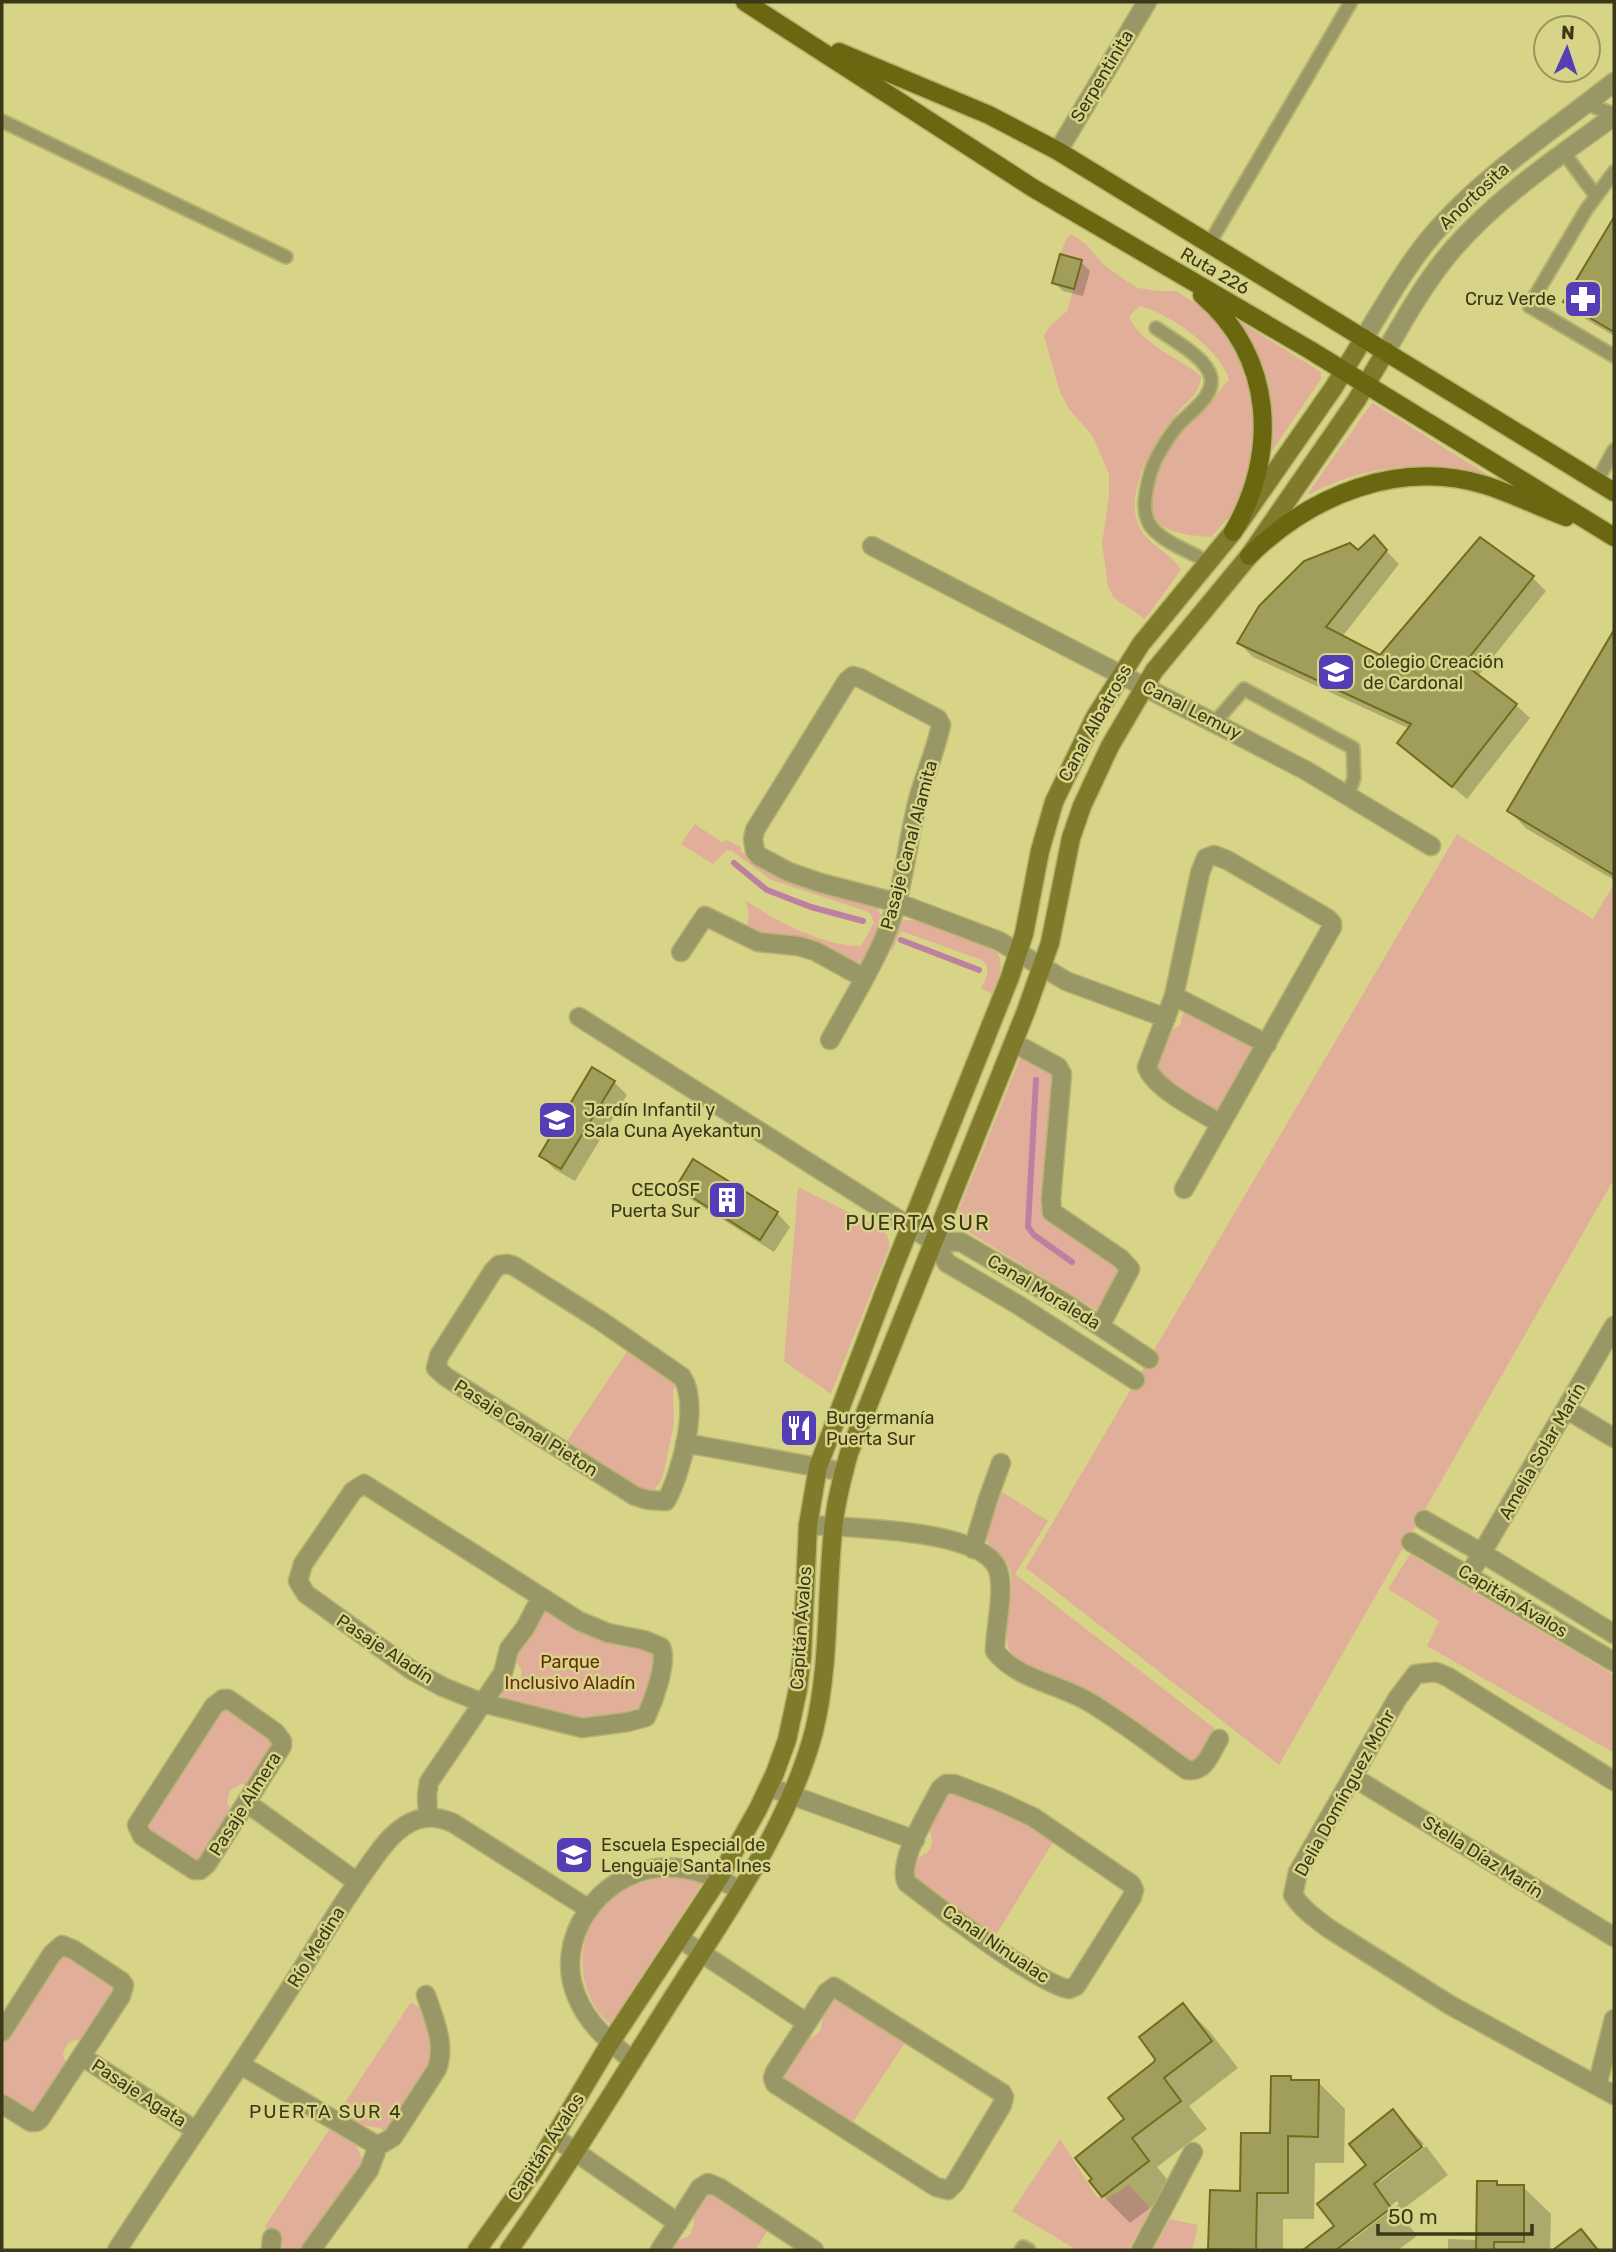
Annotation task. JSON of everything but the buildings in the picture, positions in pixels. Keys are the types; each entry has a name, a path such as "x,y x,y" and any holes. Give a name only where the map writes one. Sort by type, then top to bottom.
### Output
{"main road":[{"name":"Ruta 226","path":"745,2 1033,188 1366,385 1613,536"},
{"name":"Ruta 226","path":"798,34 989,115 1058,151 1614,492"},
{"path":"1175,272 1213,304 1228,324 1251,360 1260,392 1263,419 1260,466 1245,512 1233,532"},
{"path":"1249,556 1287,523 1331,497 1367,484 1404,478 1445,478 1485,485 1613,536"}],"street":[{"name":"Serpentinita","path":"1058,151 1147,2"},
{"name":"Anortosita","path":"1364,338 1434,233 1492,177 1614,82"},
{"name":"Anortosita","path":"1385,351 1452,250 1508,196 1614,115"},
{"path":"1344,372 1364,338"},
{"path":"1366,385 1385,351"},
{"name":"Canal Albatross","path":"910,1228 1019,951 1040,851 1054,802 1084,736 1120,674 1148,634 1233,532 1344,372"},
{"name":"Canal Albatross","path":"934,1242 1042,967 1054,926 1071,838 1110,746 1144,686 1167,653 1249,556 1366,385"},
{"name":"Canal Lemuy","path":"872,546 1215,722 1348,795 1431,846"},
{"name":"Pasaje Canal Alamita","path":"830,1040 883,942 898,902 919,796 941,722 853,676 847,681 755,830 755,851 759,856 789,872 821,883 898,902"},
{"path":"1184,1189 1267,1044 1332,923 1218,856 1206,858 1200,873 1174,996 1148,1063 1150,1074 1182,1100 1221,1124"},
{"path":"898,902 1006,943 1066,981 1166,1018"},
{"path":"681,952 705,916 758,942 804,947 864,978"},
{"path":"1174,996 1267,1044"},
{"name":"Canal Moraleda","path":"579,1017 934,1242 947,1263 1135,1380"},
{"path":"1014,1043 1058,1067 1062,1074 1052,1212 1121,1259 1130,1269 1100,1326"},
{"name":"Capitán Ávalos","path":"477,2250 535,2169 610,2042 719,1878 769,1787 782,1756 798,1689 803,1656 808,1525 818,1466 910,1228"},
{"name":"Canal Moraleda","path":"934,1242 961,1242 1100,1326 1149,1359"},
{"name":"Capitán Ávalos","path":"509,2250 557,2182 701,1953 767,1844 792,1796 814,1729 824,1677 833,1527 844,1472 860,1420 934,1242"},
{"name":"Pasaje Canal Pieton","path":"499,1265 514,1266 678,1373 689,1396 685,1443 666,1501 641,1499 446,1377 436,1368 436,1362 493,1271 499,1265"},
{"name":"Amelia Solar Marín","path":"1469,1575 1614,1326"},
{"path":"1566,1409 1614,1438"},
{"path":"685,1443 844,1472"},
{"path":"973,1549 1001,1464"},
{"name":"Pasaje Aladín","path":"364,1484 541,1598 593,1628 661,1647 663,1659 652,1705 646,1717 583,1728 483,1703 410,1670 327,1611 301,1587 298,1581 303,1564 354,1491 364,1484"},
{"name":"Capitán Ávalos","path":"1424,1520 1614,1634"},
{"path":"808,1525 943,1537 973,1549 991,1560 999,1572 995,1651 999,1656 1034,1678 1087,1701 1189,1771 1201,1768 1219,1739"},
{"name":"Capitán Ávalos","path":"1411,1542 1614,1662"},
{"path":"541,1598 509,1649 503,1673 429,1782 428,1816 453,1823 589,1909"},
{"name":"Delia Domínguez Mohr","path":"1614,1781 1448,1677 1424,1671 1408,1682 1298,1872 1293,1895 1298,1903 1328,1927 1450,2005 1614,2095"},
{"name":"Pasaje Almera","path":"220,1699 228,1699 275,1732 282,1741 247,1803 207,1864 200,1870 187,1867 142,1836 137,1828 220,1699"},
{"name":"Stella Díaz Marín","path":"1353,1777 1614,1937"},
{"name":"Canal Ninualac","path":"946,1784 954,1784 1033,1817 1127,1880 1134,1890 1076,1986 1062,1988 1012,1958 907,1883 904,1866 915,1840 940,1789 946,1784"},
{"path":"769,1787 915,1840"},
{"path":"247,1803 357,1882"},
{"name":"Río Medina","path":"117,2250 241,2065 357,1882 389,1839 410,1822 428,1816"},
{"path":"633,2061 590,2021 572,1981 570,1960 573,1940 589,1909 612,1886 640,1872 673,1867 719,1878 739,1890"},
{"path":"679,1938 807,2023"},
{"name":"Pasaje Agata","path":"2,2032 57,1947 66,1946 116,1977 124,1985 121,1996 83,2057 36,2122 31,2122 2,2104"},
{"path":"834,1987 838,1988 1002,2093 1002,2105 952,2188 942,2190 936,2187 775,2084 775,2072 807,2023 827,1992 834,1987"},
{"path":"311,2250 369,2170 378,2146 393,2137 438,2069 441,2059 437,2027 426,1995"},
{"path":"1597,2086 1614,2019"},
{"name":"Pasaje Agata","path":"83,2057 195,2130"},
{"path":"241,2065 378,2146"},
{"path":"554,2137 678,2223"},
{"path":"1140,2250 1193,2152"},
{"path":"660,2250 705,2183 711,2183 814,2250"}],"lane":[{"path":"1209,244 1351,2"},
{"path":"1586,104 1614,115"},
{"path":"2,121 286,257"},
{"path":"1564,153 1596,195"},
{"path":"1614,172 1596,195 1529,306 1614,356"},
{"path":"1156,328 1197,357 1206,366 1211,377 1210,389 1202,401 1176,428 1156,457 1145,497 1147,518 1153,528 1165,538 1208,562"},
{"path":"1597,481 1614,450"},
{"path":"1215,722 1244,689 1341,741 1353,748 1354,778 1348,795"},
{"path":"1021,2250 1023,2247 1029,2250"}],"green space":[{"path":"1071,234 1086,244 1103,264 1128,282 1138,288 1176,291 1198,305 1221,326 1243,357 1258,415 1250,481 1232,514 1211,537 1176,532 1160,524 1151,511 1151,500 1164,456 1181,431 1229,379 1216,356 1178,324 1139,306 1129,317 1151,343 1201,376 1198,389 1156,442 1137,486 1136,515 1140,528 1181,570 1145,619 1114,598 1108,587 1102,543 1109,496 1109,474 1092,435 1068,408 1060,392 1044,336 1049,327 1067,311 1082,261 1060,254"},
{"path":"1236,319 1321,372 1321,379 1272,451 1273,415 1268,385 1257,354"},
{"path":"1372,403 1488,475 1438,466 1400,467 1345,479 1308,493"},
{"path":"695,824 721,842 727,840 741,847 741,851 756,863 878,909 885,922 862,965 852,965 746,929 749,914 745,900 800,931 845,945 860,946 874,922 870,913 863,910 771,880 732,851 727,850 713,864 681,844"},
{"path":"1457,834 1593,919 1614,884 1614,1179 1279,1765 1026,1568"},
{"path":"915,920 989,945 995,950 1001,968 992,994 981,988 987,970 982,960 901,931 892,951 887,949 898,923"},
{"path":"1189,1012 1250,1042 1254,1055 1221,1110 1215,1112 1181,1093 1156,1071 1155,1058 1168,1033 1181,1024 1182,1014"},
{"path":"1021,1056 1056,1072 1046,1202 1122,1269 1100,1308 1095,1309 965,1230 958,1223 959,1209"},
{"path":"798,1187 879,1227 889,1241 889,1248 831,1394 784,1361"},
{"path":"630,1347 677,1379 673,1392 674,1423 664,1471 651,1495 565,1444"},
{"path":"997,1492 1004,1493 1048,1521 1015,1574 1214,1728 1201,1757 1193,1763 1014,1658 1007,1639 1010,1570 1006,1561 986,1540"},
{"path":"1410,1554 1614,1675 1614,1753 1427,1646 1439,1621 1388,1589"},
{"name":"Parque Inclusivo Aladín","path":"549,1609 654,1651 656,1666 642,1708 632,1715 582,1721 506,1701 498,1692 519,1685 522,1671 515,1659 516,1651 543,1610"},
{"path":"225,1706 275,1741 251,1785 241,1784 230,1791 227,1802 233,1814 202,1858 193,1861 146,1831 145,1824 218,1711"},
{"path":"952,1790 987,1801 1055,1839 994,1938 913,1876 915,1860 927,1853 931,1847 930,1829 934,1813"},
{"path":"683,1877 703,1882 610,2024 589,1996 584,1979 582,1961 590,1927 611,1899 627,1888 654,1879"},
{"path":"67,1954 118,1986 85,2040 73,2041 65,2048 63,2056 68,2067 34,2114 2,2098 2,2040 55,1958"},
{"path":"833,1996 908,2038 851,2125 783,2080 782,2075 804,2037 813,2037 821,2030 823,2013"},
{"path":"411,2002 419,2007 428,2020 434,2063 386,2132 380,2128 359,2125 338,2113"},
{"path":"329,2130 352,2141 359,2150 364,2165 303,2250 278,2250 276,2236 265,2226"},
{"path":"1060,2139 1097,2197 1107,2199 1129,2185 1151,2209 1128,2250 1077,2250 1012,2211"},
{"path":"709,2190 769,2229 755,2250 669,2250 676,2241 691,2233 693,2214"},
{"path":"1170,2219 1198,2225 1192,2250 1153,2250"}],"waterway":[{"path":"734,863 767,890 811,907 863,921"},
{"path":"901,940 979,970"},
{"path":"1036,1080 1028,1227 1034,1235 1072,1262"}],"place":[{"name":"Cruz Verde","path":"1583,299"},
{"name":"Colegio Creación de Cardonal","path":"1336,672"},
{"name":"Jardín Infantil y Sala Cuna Ayekantun","path":"557,1120"},
{"name":"CECOSF Puerta Sur","path":"727,1200"},
{"name":"Burgermanía Puerta Sur","path":"799,1428"},
{"name":"Escuela Especial de Lenguaje Santa Ines","path":"574,1855"}],"district":[{"name":"PUERTA SUR","path":"918,1223"},
{"name":"PUERTA SUR 4","path":"326,2111"}]}
